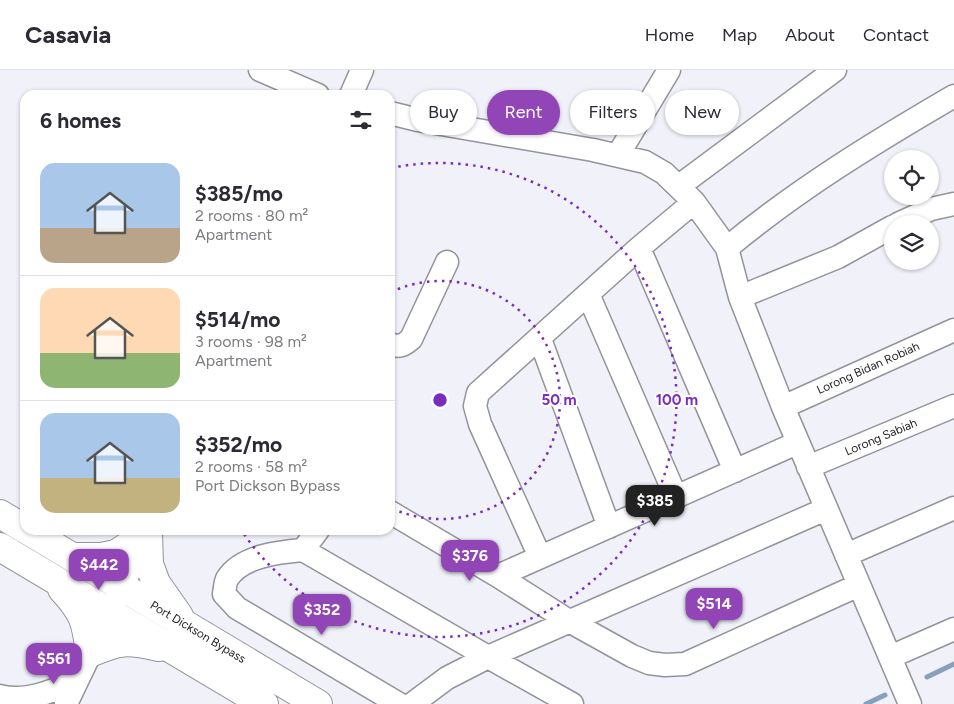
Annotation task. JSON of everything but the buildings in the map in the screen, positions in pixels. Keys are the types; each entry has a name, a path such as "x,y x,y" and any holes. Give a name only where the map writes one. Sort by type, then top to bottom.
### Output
{"highway":[{"name":"Port Dickson Bypass","path":"0,514 20,526"},
{"name":"Port Dickson Bypass","path":"36,535 318,704"},
{"path":"73,557 101,557 116,554 144,535"},
{"path":"149,535 149,564 156,584 185,625"},
{"path":"0,547 264,704"},
{"path":"52,578 81,612 86,624 90,653 112,643 129,641 173,650"}],"street":[{"path":"260,70 290,76 311,90"},
{"path":"353,90 362,70"},
{"path":"618,156 669,70"},
{"path":"678,186 835,70"},
{"path":"727,248 811,184 868,146 954,96"},
{"path":"395,114 645,162 664,173 694,202 727,248 740,297 797,443 890,657 903,702"},
{"path":"540,557 480,424 475,406 478,393 639,248 694,202"},
{"path":"918,215 931,209 954,204"},
{"path":"740,297 838,257 884,231"},
{"path":"639,248 735,470"},
{"path":"395,346 399,347 406,344 411,338 447,262"},
{"path":"588,294 676,497"},
{"name":"Lorong Bidan Robiah","path":"783,407 954,330"},
{"path":"540,339 608,527"},
{"name":"Lorong Sabiah","path":"808,467 954,406"},
{"path":"498,576 797,443"},
{"path":"846,555 954,508"},
{"path":"412,704 447,678 488,657 826,509"},
{"path":"395,515 569,621 632,656 649,663 665,665 685,664 859,586"},
{"path":"66,704 148,535"},
{"path":"303,550 314,535"},
{"path":"399,704 237,608 224,594 226,580 237,568 262,556 303,550 572,704"},
{"path":"890,657 954,629"},
{"path":"0,696 7,698 31,696 55,691 77,680"}],"waterway":[{"path":"927,677 954,664"},
{"path":"866,704 885,695"}]}
